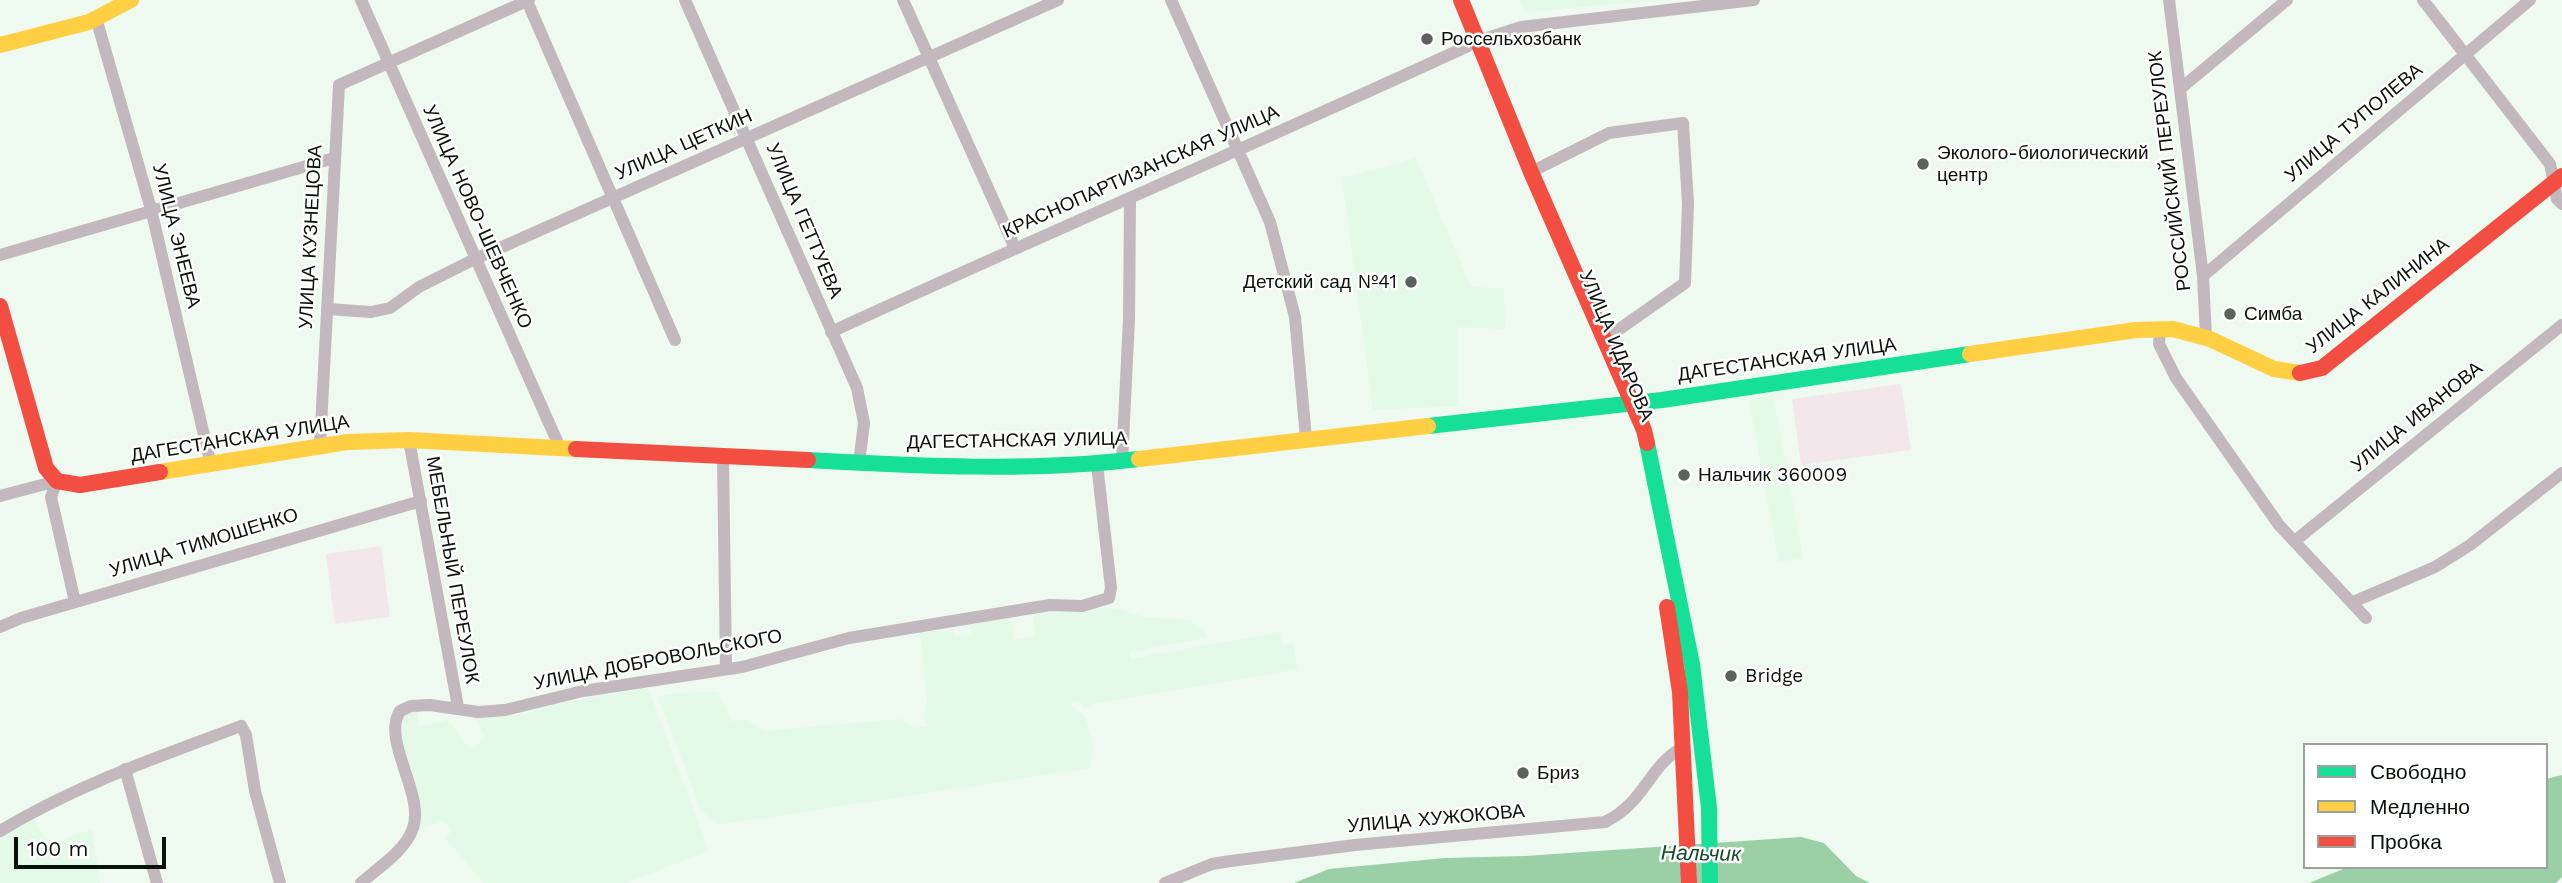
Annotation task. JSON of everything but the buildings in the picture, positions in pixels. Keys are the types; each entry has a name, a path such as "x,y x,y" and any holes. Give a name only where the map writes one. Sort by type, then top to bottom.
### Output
{"street":[{"path":"0,46 96,18 122,8 131,0"},
{"name":"УЛИЦА НОВО-ШЕВЧЕНКО","path":"361,0 561,450"},
{"name":"УЛИЦА ГЕТТУЕВА","path":"685,0 862,406 864,432 859,463"},
{"path":"903,0 1015,248"},
{"name":"УЛИЦА ЦЕТКИН","path":"327,309 372,312 390,308 419,287 475,259 1058,0"},
{"path":"1171,0 1270,222 1295,317 1306,438"},
{"name":"УЛИЦА ИДАРОВА","path":"1448,0 1473,44 1531,172 1604,340 1627,402 1671,624 1680,692 1689,883"},
{"name":"УЛИЦА ИДАРОВА","path":"1461,0 1473,44 1530,201 1650,455 1692,664 1709,808 1710,883"},
{"name":"КРАСНОПАРТИЗАНСКАЯ УЛИЦА","path":"831,332 1015,248 1240,151 1473,44 1521,27 1717,2 1754,0"},
{"name":"РОССИЙСКИЙ ПЕРЕУЛОК","path":"2169,0 2203,276 2206,337"},
{"path":"2180,89 2287,0"},
{"path":"2423,0 2550,164 2558,180 2557,198 2562,204"},
{"name":"УЛИЦА ТУПОЛЕВА","path":"2203,276 2530,0"},
{"path":"387,63 528,1 675,340"},
{"name":"УЛИЦА ЭНЕЕВА","path":"96,18 150,209 211,465"},
{"name":"УЛИЦА КУЗНЕЦОВА","path":"320,446 339,85 387,63"},
{"path":"1531,172 1609,133 1683,123 1688,202 1685,283 1604,340"},
{"path":"0,255 150,209 334,158"},
{"name":"УЛИЦА КАЛИНИНА","path":"2160,328 2206,337 2283,372 2304,376 2312,373 2420,293 2558,180"},
{"path":"1122,462 1129,319 1130,200"},
{"path":"0,306 46,468 57,481 51,497 75,602"},
{"name":"УЛИЦА ИВАНОВА","path":"2295,540 2562,325"},
{"path":"2160,328 2159,344 2176,378 2279,525 2366,618"},
{"name":"ДАГЕСТАНСКАЯ УЛИЦА","path":"0,496 57,481 80,485 320,446 409,440 561,450 859,463 1097,464 1627,402 2160,328"},
{"name":"МЕБЕЛЬНЫЙ ПЕРЕУЛОК","path":"409,440 458,707"},
{"path":"723,458 726,669"},
{"name":"УЛИЦА ДОБРОВОЛЬСКОГО","path":"361,883 404,843 413,829 410,788 395,731 398,715 411,706 458,707 465,712 505,710 583,691 726,669 849,638 1050,605 1082,606 1109,598 1111,588 1097,464"},
{"path":"2353,602 2435,567 2470,545 2562,473"},
{"name":"УЛИЦА ТИМОШЕНКО","path":"0,627 75,602 421,500"},
{"path":"0,831 42,806 125,769 241,726 246,735 260,812 281,883"},
{"name":"УЛИЦА ХУЖОКОВА","path":"1165,883 1212,864 1231,861 1355,845 1605,822 1629,807 1662,762 1682,748"},
{"path":"125,769 158,883"}],"shaded area":[{"path":"1520,0 1664,0 1524,12"},
{"name":"Детский сад №41","path":"1416,158 1471,287 1504,288 1505,329 1458,327 1458,406 1373,410 1342,178"},
{"path":"1901,384 1911,450 1801,465 1792,399"},
{"path":"1773,395 1803,558 1779,562 1749,400"},
{"path":"381,546 390,617 335,624 326,554"},
{"path":"1091,607 1117,609 1145,617 1190,620 1209,637 1130,652 1130,659 1280,632 1282,645 1293,643 1298,669 1093,704 1085,709 1079,701 1069,703 1085,717 1093,745 1090,768 718,825 701,810 658,697 679,693 718,692 731,721 748,720 764,731 901,719 915,728 927,726 923,717 927,701 920,633 953,629 955,636 971,635 970,625 1010,616 1015,640 1035,636 1033,615"},
{"path":"648,688 709,851 626,883 484,883 445,838 452,831 443,821 418,830 399,735 399,716 417,711 419,727 448,720 470,750 486,737 474,717 527,714 542,706"},
{"path":"33,817 50,845 92,829 100,883 0,883 0,836"}],"water":[{"path":"2562,775 2562,877 2556,883 2309,883 2343,869 2548,869 2548,778"},
{"name":"Нальчик","path":"1801,837 1824,843 1856,876 1870,883 1294,883 1329,869 1445,858 1525,856"}],"traffic: fast":[{"path":"1428,426 1662,400 1970,354"},
{"path":"1647,443 1692,664 1709,808 1710,883"},
{"path":"808,460 1015,467 1139,459"}],"traffic: slow":[{"path":"0,45 89,22 131,0"},
{"path":"1970,354 2136,330 2173,329 2210,339 2274,369 2300,373"},
{"path":"1139,459 1428,426"},
{"path":"160,472 347,442 409,440 576,449"}],"traffic: jam":[{"path":"1461,0 1531,172 1644,430 1647,443"},
{"path":"2300,373 2322,368 2562,176"},
{"path":"0,306 46,468 57,481 80,485 160,472"},
{"path":"576,449 808,460"},
{"path":"1667,607 1680,692 1689,883"}],"place":[{"name":"Россельхозбанк","path":"1427,39"},
{"name":"Эколого-биологический центр","path":"1923,164"},
{"name":"Детский сад №41","path":"1411,282"},
{"name":"Симба","path":"2230,314"},
{"name":"Нальчик 360009","path":"1684,475"},
{"name":"Bridge","path":"1731,676"},
{"name":"Бриз","path":"1523,773"}]}
